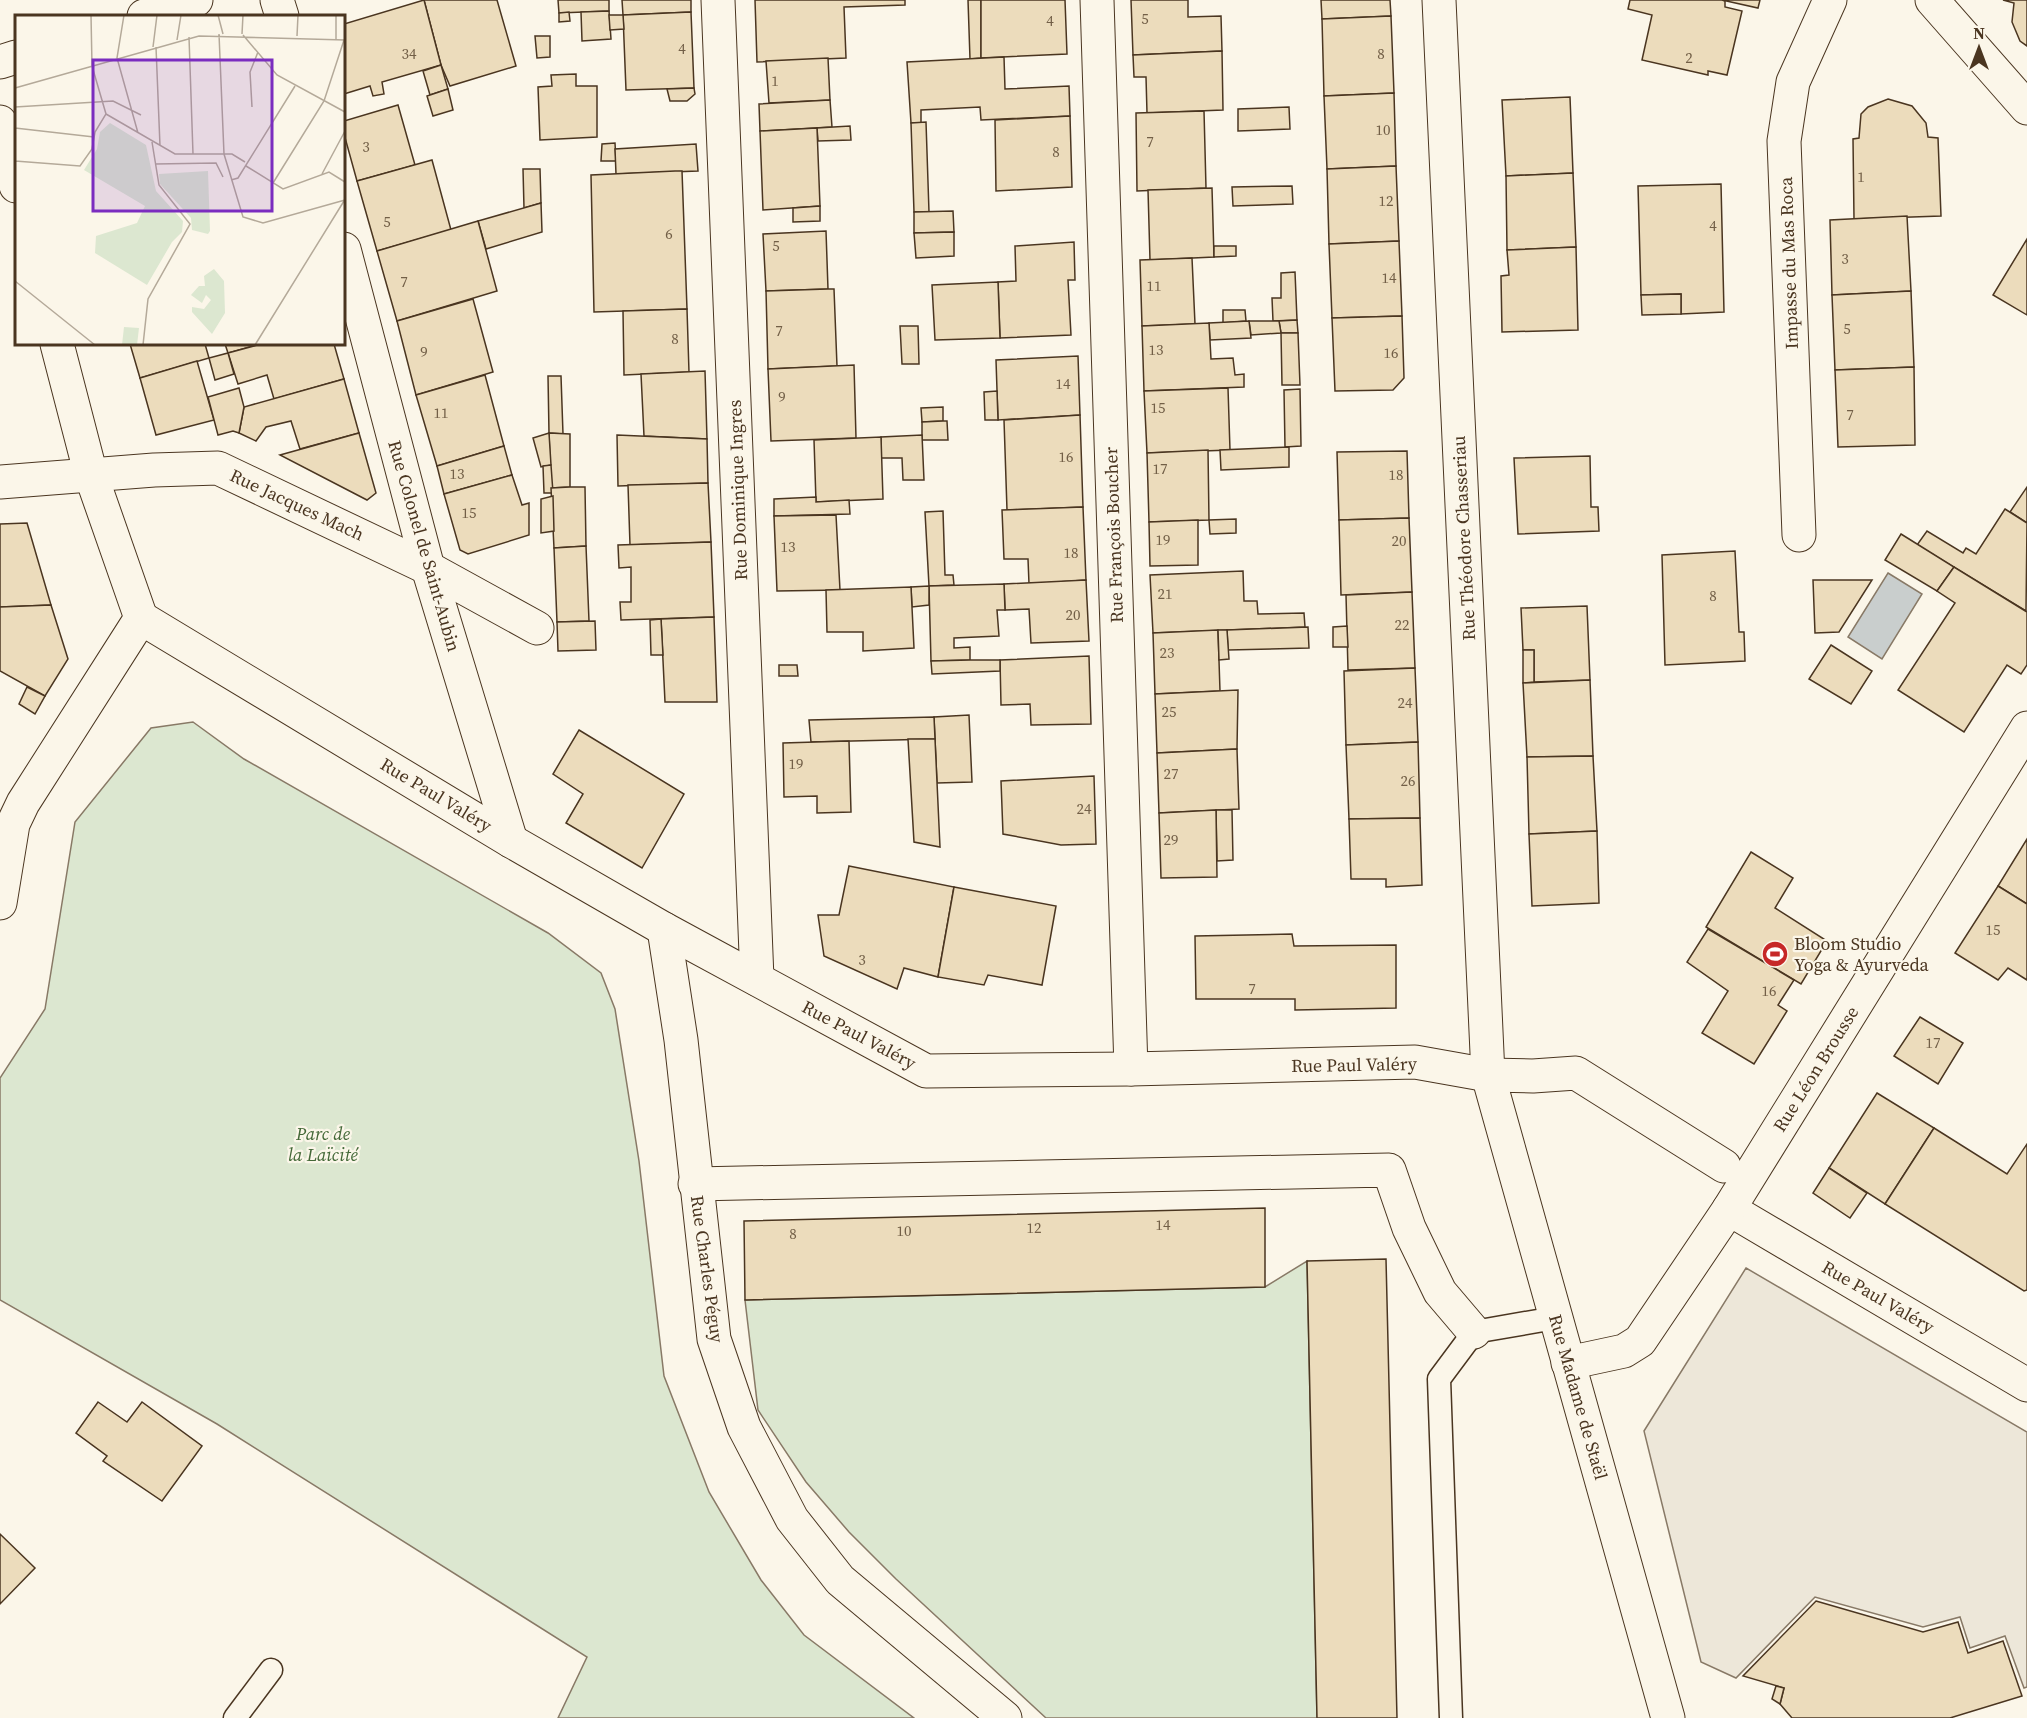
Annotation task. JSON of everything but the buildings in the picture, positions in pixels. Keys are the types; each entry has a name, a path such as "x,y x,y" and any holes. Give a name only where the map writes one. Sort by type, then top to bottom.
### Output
{"street":[{"path":"147,15 196,0"},
{"path":"277,0 282,15"},
{"name":"Rue Dominique Ingres","path":"718,0 757,979"},
{"name":"Rue François Boucher","path":"1097,0 1131,1069"},
{"name":"Rue Théodore Chasseriau","path":"1439,0 1488,1075"},
{"name":"Impasse du Mas Roca","path":"1798,535 1784,141 1793,82 1830,0"},
{"path":"1932,0 2027,108"},
{"path":"0,62 15,57"},
{"path":"0,122 15,182"},
{"name":"Rue Colonel de Saint-Aubin","path":"345,253 428,568 511,841"},
{"path":"1,887 13,824 23,803 141,618 91,476 57,345"},
{"name":"Rue Jacques Mach","path":"0,482 154,470 218,468 428,568 537,628"},
{"name":"Rue Paul Valéry","path":"141,618 511,841 664,928 926,1071 1415,1062 1488,1075 1576,1073 1724,1166"},
{"name":"Rue Léon Brousse","path":"1568,1363 1624,1351 1640,1341 1728,1209 2027,728"},
{"name":"Rue Charles Péguy","path":"664,928 681,1040 695,1184 714,1339 744,1427 792,1519 840,1580 1005,1718"},
{"name":"Rue Madame de Staël","path":"1488,1075 1668,1718"},
{"path":"695,1184 1389,1170 1409,1228 1440,1292 1474,1332"},
{"name":"Rue Paul Valéry","path":"1728,1209 2027,1385"}],"lane":[{"path":"1451,1718 1439,1379 1474,1332 1555,1317"},
{"path":"235,1718 271,1670"}],"green space":[{"name":"Parc de la Laïcité","path":"193,722 244,759 548,933 601,973 615,1009 639,1161 664,1376 709,1492 761,1580 804,1635 914,1718 558,1718 587,1657 217,1424 0,1300 0,1078 45,1009 75,822 151,728"},
{"path":"1307,1261 1317,1718 1046,1718 896,1579 849,1532 806,1482 758,1410 745,1300 1265,1287"}],"shaded area":[{"path":"1888,573 1922,594 1882,659 1848,637"},
{"path":"1746,1268 2027,1432 2027,1687 2024,1688 2005,1636 1970,1648 1960,1617 1923,1627 1815,1597 1736,1678 1701,1662 1644,1431"}],"place":[{"name":"Bloom Studio Yoga & Ayurveda","path":"1775,954"}]}
